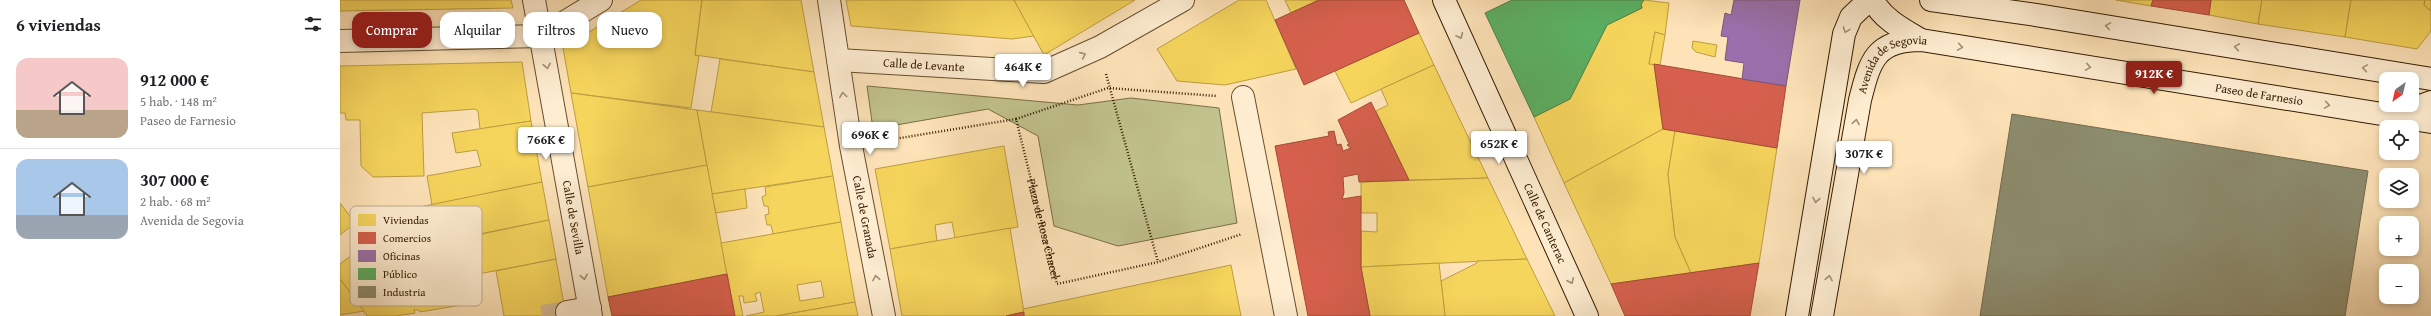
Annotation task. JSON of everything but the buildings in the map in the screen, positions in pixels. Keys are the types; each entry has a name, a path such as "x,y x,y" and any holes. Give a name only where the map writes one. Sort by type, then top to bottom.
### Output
{"street":[{"name":"Calle de Sevilla","path":"534,0 537,12"},
{"path":"581,12 601,0"},
{"name":"Calle de Granada","path":"829,0 851,146 884,316"},
{"name":"Calle de Levante","path":"838,60 1044,72 1100,47 1184,0"},
{"name":"Calle de Canterac","path":"1444,0 1587,316"},
{"name":"Avenida de Segovia","path":"1797,316 1844,34 1851,17 1868,0"},
{"name":"Avenida de Segovia","path":"1873,0 1876,6 1895,24 1921,40"},
{"path":"1931,0 1998,9 2431,79"},
{"path":"340,41 523,36"},
{"name":"Avenida de Segovia","path":"1822,316 1860,100 1867,74 1874,58 1887,47 1902,40 1921,40"},
{"name":"Paseo de Farnesio","path":"1921,40 2431,122"},
{"name":"Calle de Sevilla","path":"544,48 590,312"},
{"path":"1243,97 1286,316"},
{"path":"2392,115 2431,102"},
{"path":"567,312 590,312"}],"path":[{"path":"1100,47 1108,88 1158,262"},
{"path":"851,146 1016,119 1108,88 1243,97"},
{"name":"Plaza de Rosa Chacel","path":"1016,119 1057,284 1158,262 1267,225"}],"green space":[{"path":"867,86 1078,105 1131,98 1219,108 1237,223 1118,246 1054,226 1038,136 988,109 873,129"}],"tunnel":[{"path":"542,316 567,312"}]}
